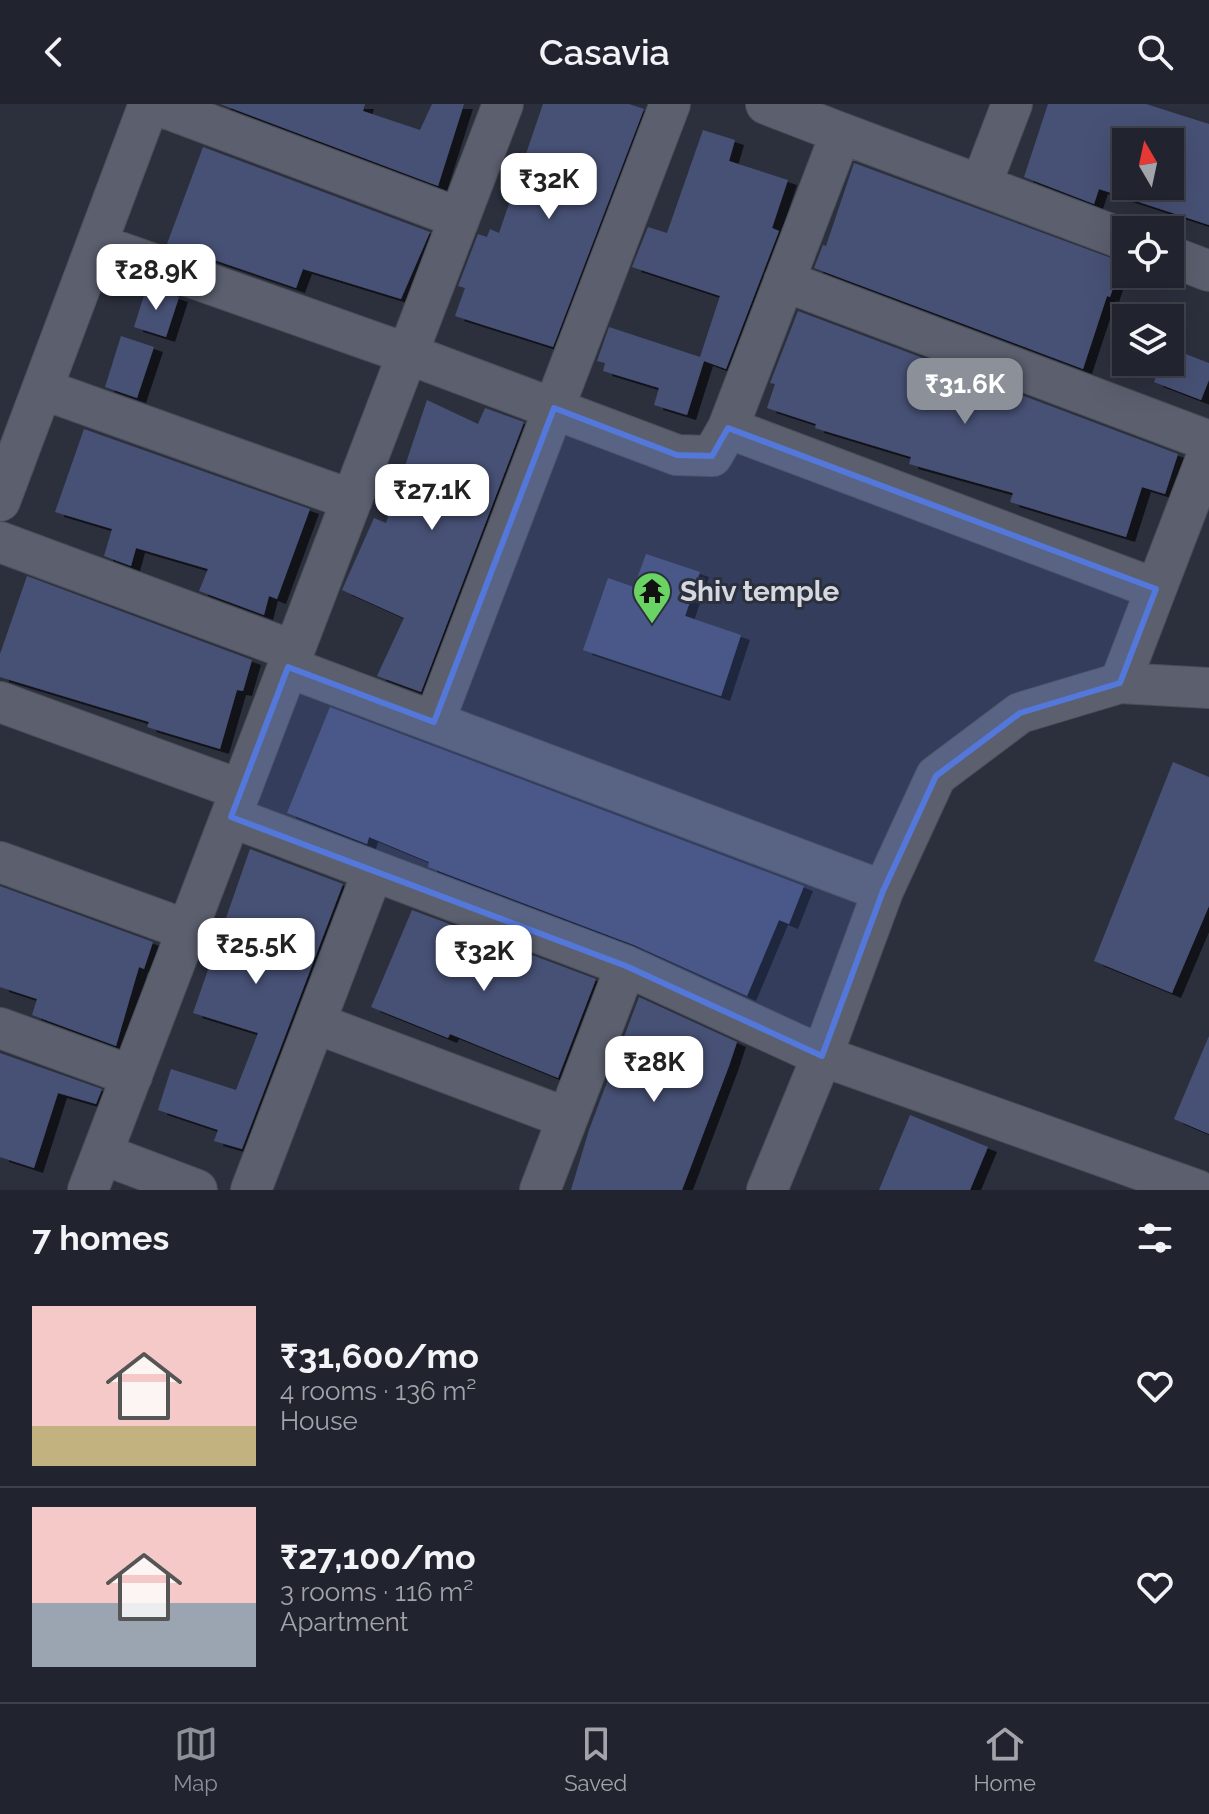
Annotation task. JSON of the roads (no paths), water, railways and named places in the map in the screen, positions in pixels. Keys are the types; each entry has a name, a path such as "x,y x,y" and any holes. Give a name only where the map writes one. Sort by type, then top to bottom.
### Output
{"street":[{"path":"0,501 149,104"},
{"path":"155,104 459,218"},
{"path":"197,1190 95,1172 503,104"},
{"path":"434,722 670,104"},
{"path":"766,104 1112,235"},
{"path":"981,185 1012,104"},
{"path":"97,244 408,354 677,455 712,456 728,428 841,133"},
{"path":"1184,261 1209,271"},
{"path":"784,281 1209,441"},
{"path":"42,389 352,500"},
{"path":"728,428 1156,589"},
{"path":"1120,683 1209,451"},
{"path":"0,542 291,659 434,722 883,891"},
{"path":"767,1190 822,1056 883,891 936,776 1020,713 1120,683 1209,688"},
{"path":"0,702 236,804 373,871 626,966 822,1056 1197,1190"},
{"path":"0,862 187,930"},
{"path":"251,1190 373,871"},
{"path":"540,1190 626,966"},
{"path":"315,1023 567,1118"},
{"path":"0,1028 132,1076"}],"place":[{"name":"Shiv temple","path":"652,625"}]}
